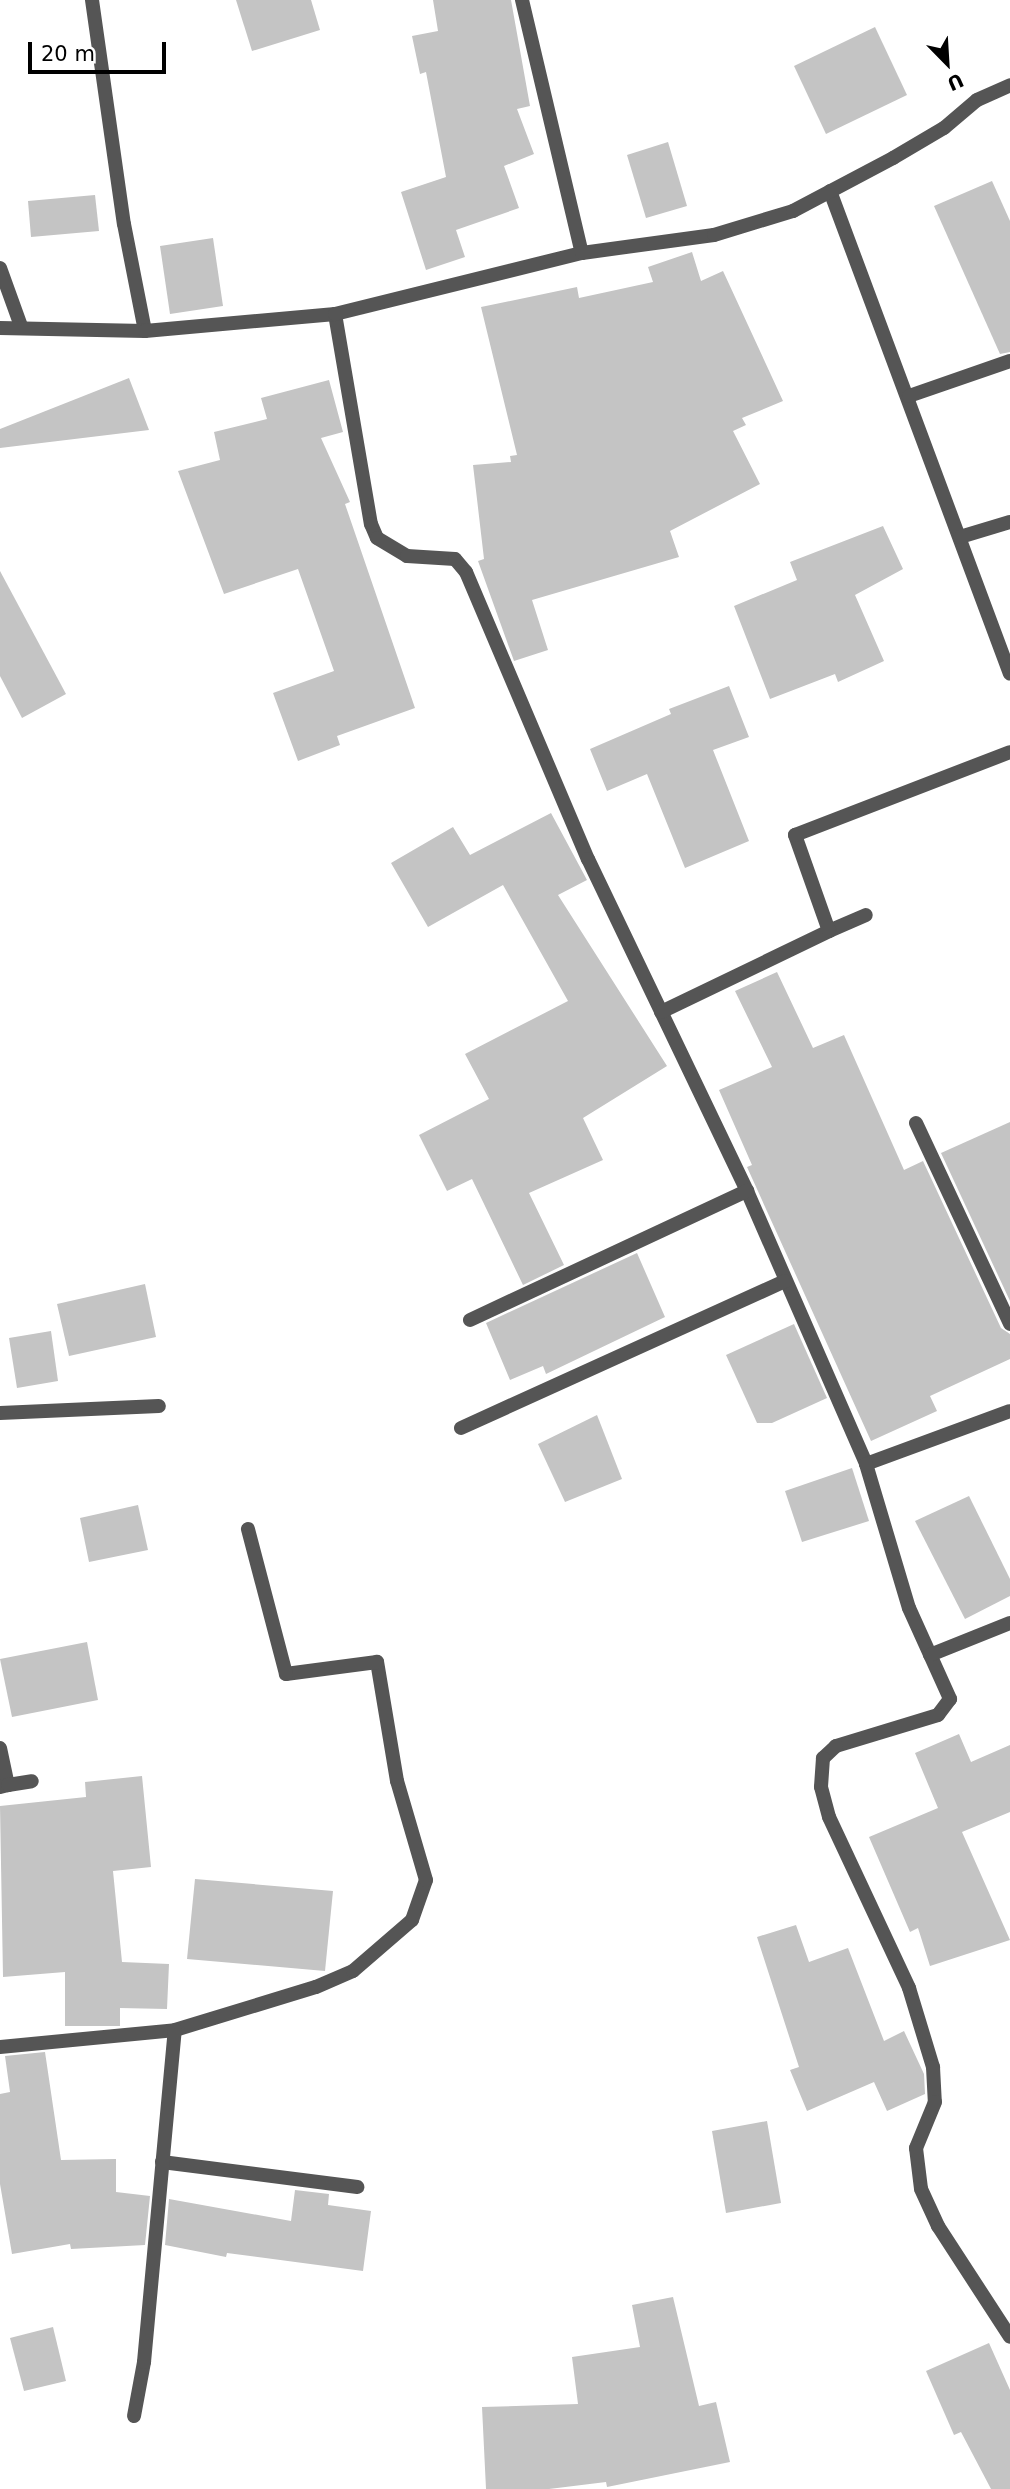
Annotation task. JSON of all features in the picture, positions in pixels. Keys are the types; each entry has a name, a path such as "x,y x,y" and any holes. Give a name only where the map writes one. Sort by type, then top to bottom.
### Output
{"street":[{"path":"92,0 119,197 145,331"},
{"path":"522,0 582,253"},
{"path":"0,328 21,326 145,331 335,314 582,253 714,234 793,211 944,128 977,100 1010,85"},
{"path":"830,191 909,396 1010,674"},
{"path":"0,268 21,326"},
{"path":"335,314 371,524 377,538 407,556 455,559 466,572 587,859 747,1191 866,1464 909,1608 950,1699 947,1708 938,1715 836,1746 823,1758 821,1787 830,1816 909,1988 933,2067 935,2102 916,2148 921,2189 938,2226 1010,2337"},
{"path":"909,396 1010,361"},
{"path":"960,537 1010,522"},
{"path":"829,931 795,835 1010,752"},
{"path":"660,1012 866,915"},
{"path":"916,1123 1010,1324"},
{"path":"470,1320 747,1191"},
{"path":"460,1428 785,1281"},
{"path":"0,1413 159,1406"},
{"path":"866,1464 1010,1411"},
{"path":"0,2047 176,2029 316,1987 353,1971 412,1920 426,1880 397,1781 377,1662 286,1674 248,1529"},
{"path":"930,1655 1010,1623"},
{"path":"0,1748 4,1786 32,1781"},
{"path":"134,2416 144,2362 176,2029"},
{"path":"162,2162 357,2187"}],"building":[{"path":"236,0 311,0 320,30 252,51"},
{"path":"433,0 511,0 530,106 517,109 534,154 504,166 519,208 456,230 465,257 426,270 401,192 446,177 426,72 420,74 412,36 438,31"},
{"path":"875,27 907,95 826,134 794,66"},
{"path":"668,142 687,206 646,218 627,155"},
{"path":"992,181 1010,221 1010,352 1000,354 934,206"},
{"path":"95,195 99,231 31,237 28,201"},
{"path":"213,238 223,306 170,314 160,246"},
{"path":"692,252 701,281 723,271 783,401 742,418 746,425 733,431 760,484 670,531 679,557 532,600 548,650 514,661 478,561 484,559 473,465 511,462 510,456 517,455 481,307 577,287 579,298 653,282 648,267"},
{"path":"129,378 149,430 0,448 0,429"},
{"path":"329,380 343,432 321,438 350,502 345,504 415,708 337,736 340,745 298,761 273,693 334,671 298,569 224,594 178,471 220,460 214,432 267,419 261,398"},
{"path":"883,526 903,569 855,595 884,661 838,682 835,674 770,699 734,606 797,580 790,562"},
{"path":"0,571 66,694 22,718 0,676"},
{"path":"729,686 749,737 713,750 749,841 685,868 647,774 607,791 590,749 671,714 669,709"},
{"path":"551,813 587,880 558,895 667,1066 583,1118 603,1160 529,1193 564,1265 523,1285 472,1179 447,1191 419,1135 489,1099 465,1054 568,1001 503,885 428,927 391,863 453,827 470,855"},
{"path":"777,972 813,1048 844,1035 904,1170 923,1161 1001,1328 1010,1334 1010,1359 930,1396 937,1411 871,1441 747,1167 752,1165 719,1090 772,1067 735,991"},
{"path":"1010,1122 1010,1301 941,1153"},
{"path":"637,1253 665,1317 546,1374 543,1366 510,1380 486,1323"},
{"path":"145,1284 156,1337 69,1356 57,1304"},
{"path":"794,1324 827,1398 772,1423 757,1423 726,1355"},
{"path":"51,1331 58,1381 17,1388 9,1338"},
{"path":"597,1415 622,1479 565,1502 538,1444"},
{"path":"852,1468 869,1521 802,1542 785,1491"},
{"path":"969,1496 1010,1579 1010,1596 965,1619 915,1521"},
{"path":"138,1505 148,1550 89,1562 80,1518"},
{"path":"87,1642 98,1700 12,1717 0,1659"},
{"path":"959,1734 971,1762 1010,1745 1010,1812 962,1832 1010,1940 930,1966 918,1928 910,1932 869,1837 938,1808 915,1753"},
{"path":"142,1776 151,1867 113,1871 122,1962 169,1964 167,2009 120,2008 120,2026 65,2026 65,1972 3,1977 0,1806 86,1797 85,1782"},
{"path":"195,1879 333,1891 325,1971 187,1959"},
{"path":"796,1925 809,1962 848,1948 884,2041 904,2031 924,2074 925,2094 887,2111 874,2082 807,2111 790,2070 799,2067 757,1937"},
{"path":"45,2052 61,2160 116,2159 116,2192 150,2196 145,2245 71,2249 70,2244 12,2254 0,2184 0,2094 10,2092 5,2056"},
{"path":"767,2121 781,2203 726,2213 712,2131"},
{"path":"295,2190 329,2194 328,2205 371,2211 363,2271 227,2253 226,2257 165,2245 169,2199 291,2221"},
{"path":"673,2297 699,2406 716,2402 730,2462 607,2487 606,2482 549,2489 486,2489 482,2407 578,2404 572,2357 640,2347 632,2305"},
{"path":"53,2327 66,2381 24,2391 10,2338"},
{"path":"989,2343 1010,2390 1010,2489 991,2489 961,2432 954,2435 926,2371"}]}
